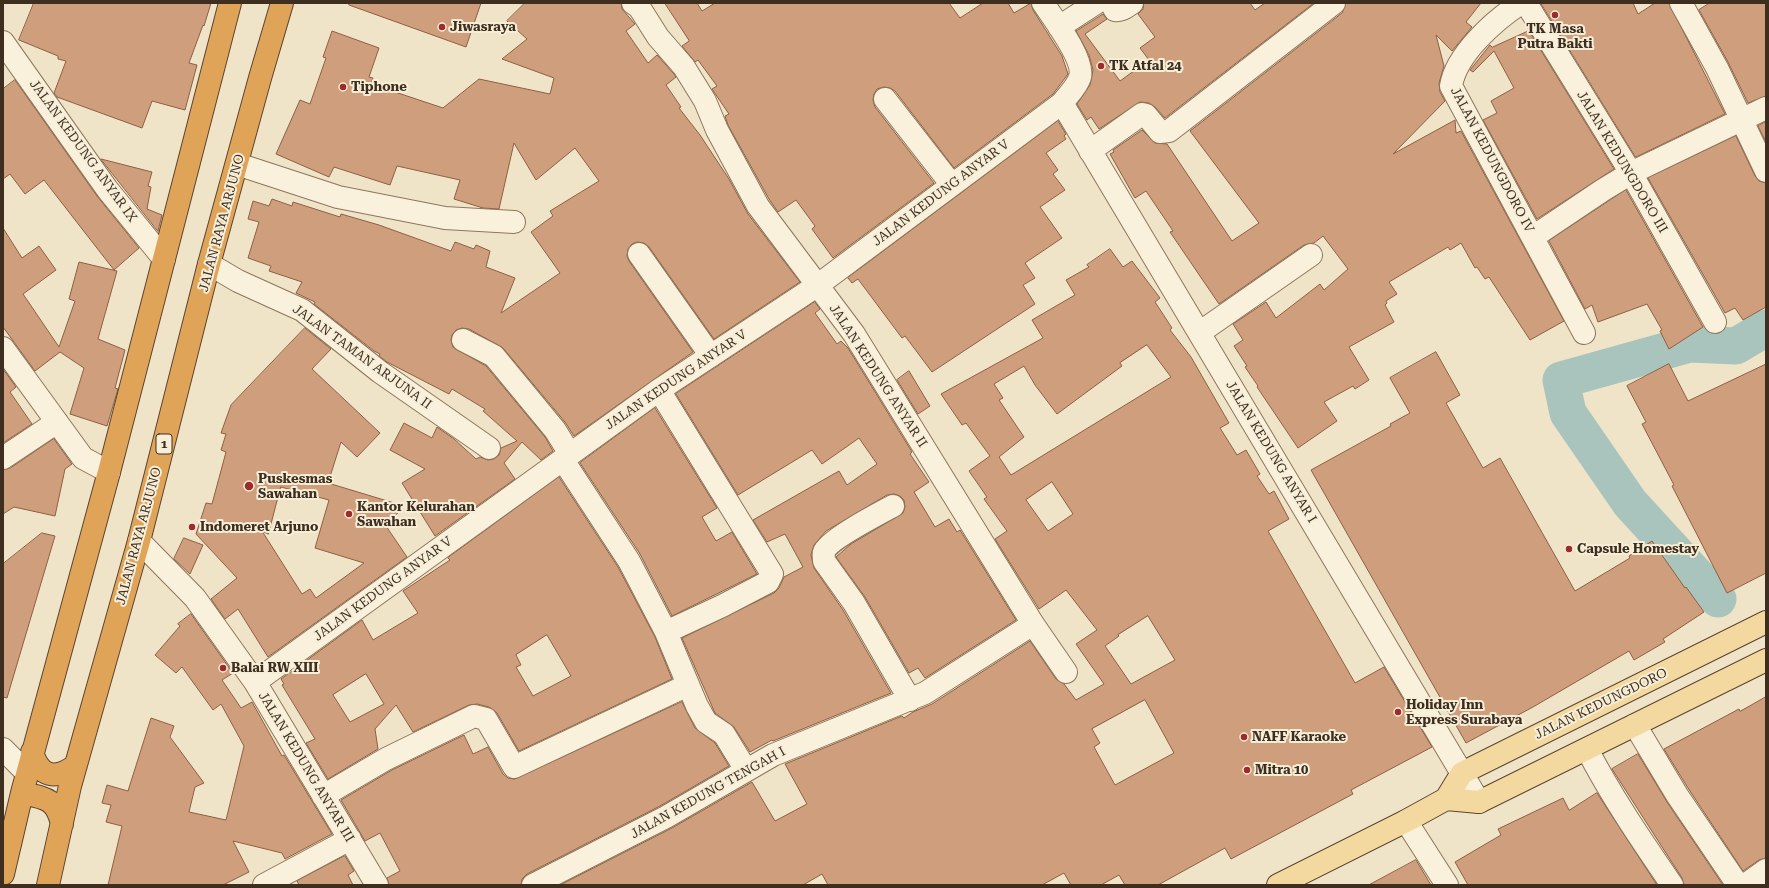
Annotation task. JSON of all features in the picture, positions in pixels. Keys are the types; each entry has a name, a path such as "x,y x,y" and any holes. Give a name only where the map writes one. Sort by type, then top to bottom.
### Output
{"highway":[{"path":"3,874 32,752 109,472 230,3"},
{"name":"JALAN RAYA ARJUNO","path":"48,885 76,765 139,541 209,264 282,3"},
{"path":"32,752 39,766 49,774 55,775 62,773 76,765"},
{"path":"24,783 52,802 59,813 62,824"}],"main road":[{"name":"JALAN KEDUNGDORO","path":"1462,773 1766,622"},
{"path":"1446,799 1479,802 1766,660"},
{"path":"1278,885 1406,821 1446,799 1462,773"}],"street":[{"name":"JALAN KEDUNG ANYAR II","path":"634,3 639,7 658,36 684,67 705,102 717,130 758,206 854,334 1034,624 1066,672"},
{"path":"1043,3 1059,28 1096,3"},
{"path":"1111,3 1115,10 1132,3"},
{"path":"1090,151 1142,114 1146,115 1160,132 1169,131 1334,3"},
{"name":"JALAN KEDUNGDORO IV","path":"1521,3 1502,16 1469,50 1458,66 1451,86 1584,333"},
{"name":"JALAN KEDUNGDORO III","path":"1526,3 1631,173 1715,322"},
{"path":"1681,3 1717,68 1741,121 1766,170"},
{"name":"JALAN KEDUNG ANYAR V","path":"255,682 659,390 818,285 1062,103 1080,77 1080,65 1059,28"},
{"name":"JALAN KEDUNG ANYAR IX","path":"3,42 107,189 164,259"},
{"path":"885,99 952,185"},
{"name":"JALAN KEDUNG ANYAR I","path":"1062,103 1479,802"},
{"path":"1533,237 1631,173 1766,108"},
{"path":"237,164 338,197 445,218 514,222"},
{"path":"639,254 711,356"},
{"path":"1200,333 1311,255"},
{"name":"JALAN TAMAN ARJUNA II","path":"209,264 238,281 302,310 380,372 489,448"},
{"path":"462,340 494,356 546,419 629,561 666,632 688,685 706,722 724,734 746,770"},
{"path":"3,348 83,458 109,472"},
{"path":"659,390 772,574 768,582 722,606 666,632"},
{"path":"3,458 57,422"},
{"path":"893,506 840,537 826,548 824,561 854,603 910,700"},
{"name":"JALAN KEDUNG ANYAR III","path":"139,541 195,598 255,682 377,885"},
{"name":"JALAN KEDUNG TENGAH I","path":"533,885 666,817 773,754 925,693 1034,624"},
{"path":"323,796 386,759 474,716 486,719 514,767 688,685"},
{"path":"1635,725 1676,796 1738,885"},
{"path":"3,749 24,783"},
{"path":"1587,749 1612,794 1672,885"},
{"path":"1406,821 1447,885"},
{"path":"264,885 350,839"},
{"path":"1745,885 1766,870"}],"building":[{"path":"34,3 211,3 204,26 203,25 189,63 197,65 185,110 152,101 142,128 57,97 54,93 66,61 58,59 58,56 19,40"},
{"name":"Jiwasraya","path":"350,3 481,3 466,47 349,5"},
{"path":"525,3 621,3 622,9 635,24 626,31 648,63 657,55 674,74 676,77 666,85 681,107 679,108 700,135 729,179 748,214 800,282 714,339 649,247 644,243 637,242 632,244 628,249 627,256 629,261 693,352 574,436 565,422 503,348 469,329 462,328 456,330 452,335 451,340 453,347 486,366 545,437 553,451 541,460 522,442 504,463 515,479 435,536 402,483 425,469 390,450 404,423 432,438 437,427 454,439 476,459 480,457 488,460 494,459 499,455 501,448 517,441 483,411 485,409 452,389 449,394 387,362 379,356 380,354 374,351 314,304 315,302 296,293 302,282 269,271 271,266 248,258 259,222 248,219 253,201 269,206 272,199 292,206 293,202 340,217 341,214 379,225 451,251 455,242 474,249 476,245 490,251 486,267 515,278 501,313 560,273 531,232 553,216 550,211 599,181 575,148 536,180 514,143 499,209 483,208 454,199 460,180 397,166 390,185 334,167 329,177 276,154 300,100 310,104 326,58 323,57 332,31 379,48 369,77 373,78 371,84 443,108 479,79 550,94 554,78 502,59 527,39 507,21"},
{"path":"665,3 697,3 702,11 715,3 949,3 960,18 983,3 1008,3 1014,13 1031,3 1033,10 1062,56 1068,74 1053,94 954,168 895,91 884,87 877,89 873,100 875,107 934,183 833,258 812,229 815,226 796,200 778,212 769,199 728,125 725,116 729,114 712,89 717,86 698,60 695,62 682,46 689,41"},
{"path":"1144,3 1250,3 1255,10 1265,3 1314,3 1165,118 1149,103 1140,102 1099,129 1091,117 1087,120 1077,104 1090,85 1093,70 1089,55 1076,31 1103,14 1107,19 1085,34 1120,81 1149,60 1140,48 1155,37 1138,14 1143,9"},
{"path":"1346,3 1481,3 1466,22 1472,27 1452,51 1436,35 1444,66 1439,83 1440,92 1445,101 1393,154 1455,120 1456,133 1461,131 1564,321 1530,340 1489,277 1485,279 1477,267 1475,268 1461,243 1450,250 1448,247 1389,282 1397,294 1386,301 1387,303 1385,305 1394,322 1349,347 1369,380 1355,389 1353,386 1324,402 1337,421 1298,448 1245,367 1247,366 1234,346 1243,340 1233,324 1266,302 1276,318 1320,284 1324,290 1348,269 1323,236 1314,243 1304,245 1219,304 1170,232 1173,231 1146,191 1135,198 1110,154 1114,152 1113,150 1142,130 1155,143 1167,144 1232,241 1259,223 1190,131 1342,13"},
{"path":"1541,3 1633,3 1638,14 1655,3 1669,3 1725,114 1636,157"},
{"path":"1710,3 1766,3 1766,96 1748,103 1728,62 1699,10"},
{"path":"1529,31 1614,169 1537,219 1483,120 1497,113 1491,101 1514,88 1494,51 1473,72 1470,70 1490,45 1492,47"},
{"path":"15,80 97,196 139,248 114,270 44,180 25,194 10,174 3,179 3,89"},
{"path":"1058,121 1066,134 1064,136 1066,139 1046,153 1058,170 1053,174 1065,190 1040,207 1062,238 1025,263 1035,278 1023,285 1035,304 932,372 905,336 902,338 858,279 852,283 848,278"},
{"path":"1766,122 1766,142 1758,126"},
{"path":"1736,136 1755,176 1759,181 1766,183 1766,307 1743,320 1735,308 1725,313 1648,178"},
{"path":"101,159 152,172 148,186 151,187 147,209 162,215 158,231"},
{"path":"1626,190 1703,327 1669,349 1660,331 1662,330 1647,304 1598,322 1592,305 1585,309 1549,241"},
{"path":"3,228 22,258 39,246 56,270 23,294 59,347 75,301 69,299 79,262 117,271 98,339 125,350 115,388 118,389 107,426 70,414 84,368 60,352 35,371 3,327"},
{"path":"1110,249 1123,267 1132,261 1160,298 1155,302 1172,328 1170,330 1191,357 1229,423 1220,428 1237,455 1246,450 1260,474 1257,476 1269,494 1274,491 1289,519 1268,531 1355,683 1384,667 1432,747 1351,790 1353,794 1231,859 1225,848 1158,885 1125,885 1119,875 1101,885 1071,885 1064,873 1042,885 828,885 822,874 803,885 560,885 672,828 752,782 775,821 807,804 785,764 902,716 904,718 913,712 932,704 1030,641 1056,679 1064,684 1076,700 1104,684 1076,644 1097,630 1066,590 1039,609 995,539 1007,531 984,499 987,497 969,471 990,456 966,423 962,425 941,394 1043,338 1032,320 1075,295 1066,280 1089,267 1087,265","holes":["1147,345 1171,377 1011,475 999,457 1024,437 999,400 1003,398 994,384 1024,366 1035,385 1057,414 1122,366 1120,363","1052,482 1073,514 1048,531 1026,500","1148,616 1175,660 1131,684 1105,646 1119,636 1118,635","1145,700 1174,753 1115,785 1094,747 1100,743 1092,729"]},
{"path":"815,302 820,309 815,313 837,344 841,341 848,348 912,452 910,454 929,482 914,492 935,527 949,519 957,532 960,530 1016,620 925,678 918,668 909,673 865,597 836,557 851,544 903,513 905,507 904,500 900,496 894,494 887,495 826,531 814,545 811,555 814,568 843,610 891,693 773,741 772,740 750,752 734,727 715,713 682,638 774,593 779,588 784,577 803,567 785,534 767,542 753,520 839,471 847,485 877,464 859,438 822,464 812,450 738,495 676,394"},
{"path":"305,328 331,349 312,369 380,433 357,457 341,442 328,483 404,506 386,526 407,557 268,657 238,609 225,619 211,599 237,578 196,534 206,503 212,504 226,452 221,450 226,434 221,433 231,405","holes":["281,487 329,500 315,548 364,563 316,598 310,589 302,594 262,531 268,534"]},
{"path":"1436,352 1460,395 1446,403 1483,468 1500,458 1575,591 1630,558 1629,556 1652,541 1704,612 1663,639 1665,642 1634,660 1629,651 1533,707 1466,743 1311,470 1391,426 1390,424 1410,413 1390,378"},
{"path":"1669,364 1688,401 1766,364 1766,573 1727,593 1642,424 1646,422 1627,386"},
{"path":"3,369 16,387 10,392 32,424 3,443"},
{"path":"909,371 930,406 918,414 897,380"},
{"path":"655,408 717,508 702,517 716,541 732,532 757,574 672,616 640,554 580,463"},
{"path":"54,439 72,464 65,469 55,516 14,507 3,514 3,470 10,468"},
{"path":"559,477 618,567 655,637 672,679 519,751 497,713 489,707 477,704 469,705 413,732 396,705 375,729 378,749 328,779 306,743 315,739 282,685 284,684 281,679 362,620 373,640 418,613 403,591 450,560 448,558","holes":["547,635 571,676 533,696 516,667 521,665 516,655","366,674 384,704 350,722 333,695"]},
{"path":"42,533 55,536 7,698 3,697 3,564"},
{"path":"184,538 203,545 190,574 174,559"},
{"path":"191,614 233,673 222,680 241,708 252,702 282,756 284,755 332,834 285,859 282,853 233,841 249,872 223,885 108,885 122,826 106,822 111,805 102,803 107,785 128,791 151,718 174,726 170,737 204,783 195,787 189,812 226,820 244,746 221,704 213,710 182,667 176,673 155,655 180,626 178,624"},
{"path":"1766,697 1766,858 1759,860 1743,871 1664,749 1739,709 1740,711"},
{"path":"682,702 695,728 715,743 729,766 660,806 527,874 522,879 521,885 389,885 387,878 400,871 380,833 365,841 341,800 392,770 464,735 473,754 488,747 503,774 508,778 514,779"},
{"path":"1638,754 1667,802 1723,885 1684,885 1682,878 1612,769"},
{"path":"1597,793 1657,885 1468,885 1455,862 1501,835 1498,829 1563,798 1569,810"},
{"path":"345,856 354,871 348,875 353,885 299,885 297,881"},
{"path":"1416,860 1431,885 1369,885"}],"waterway":[{"path":"1718,599 1630,503 1568,413 1561,380 1690,344 1736,346 1766,328"}],"place":[{"name":"TK Masa Putra Bakti","path":"1555,15"},
{"name":"Jiwasraya","path":"442,27"},
{"name":"TK Atfal 24","path":"1101,66"},
{"name":"Tiphone","path":"343,87"},
{"name":"Puskesmas Sawahan","path":"249,486"},
{"name":"Kantor Kelurahan Sawahan","path":"349,514"},
{"name":"Indomeret Arjuno","path":"192,527"},
{"name":"Capsule Homestay","path":"1569,549"},
{"name":"Balai RW XIII","path":"223,668"},
{"name":"Holiday Inn Express Surabaya","path":"1398,712"},
{"name":"NAFF Karaoke","path":"1244,737"},
{"name":"Mitra 10","path":"1247,770"}]}
